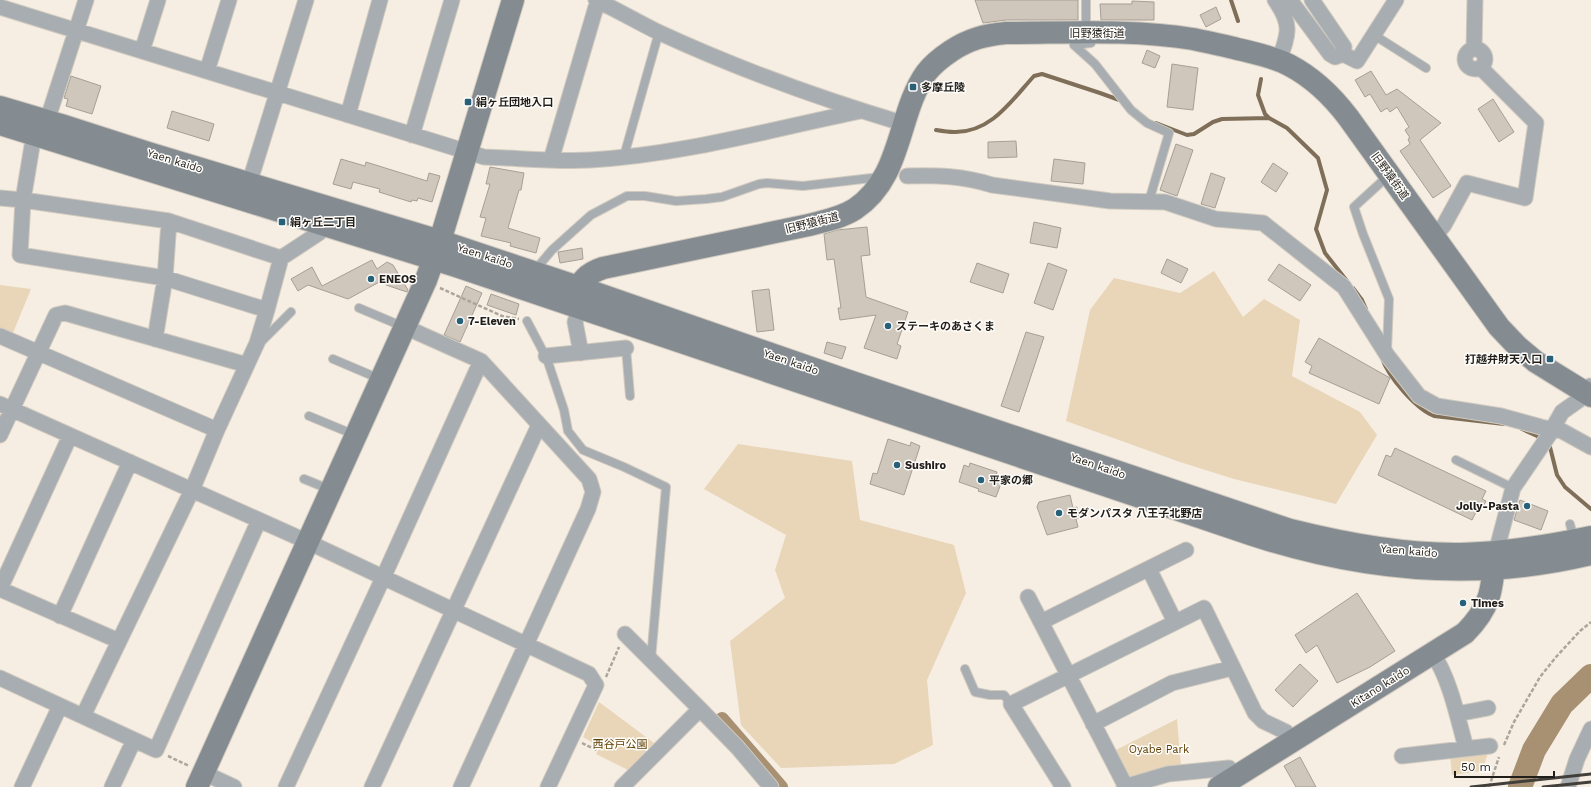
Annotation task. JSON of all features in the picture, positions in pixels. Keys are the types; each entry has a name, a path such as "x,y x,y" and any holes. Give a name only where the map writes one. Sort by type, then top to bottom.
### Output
{"main road":[{"path":"197,776 308,542 405,327 437,250 513,0"},
{"name":"旧野猿街道","path":"575,299 585,277 595,270 840,217 855,209 872,194 883,177 897,150 910,107 926,73 947,53 965,42 991,34 1096,37 1136,33 1193,39 1279,60 1301,72 1331,96 1348,117 1508,337 1536,362 1589,390"},
{"name":"Yaen kaido","path":"0,107 41,127 323,224 537,273 575,299"},
{"name":"Yaen kaido","path":"0,124 41,127 249,184 575,299 763,352 1290,530 1341,543 1424,553 1460,554 1495,561 1557,561 1591,554"},
{"name":"Yaen kaido","path":"1495,561 1542,547 1578,534"},
{"name":"Kitano kaido","path":"1227,782 1465,633 1477,620 1489,598 1495,561"}],"street":[{"path":"86,0 41,127 23,200 20,255 165,278 268,310"},
{"path":"142,51 158,0"},
{"path":"207,71 229,0"},
{"path":"249,184 306,0"},
{"path":"348,115 380,0"},
{"path":"412,135 452,0"},
{"path":"550,160 597,0 658,32 740,67 821,98 905,124"},
{"path":"1275,0 1286,18 1287,26 1285,44 1279,60"},
{"path":"1290,0 1330,54 1335,57 1343,54 1357,61 1396,0"},
{"path":"1312,0 1344,47 1343,54"},
{"path":"1434,236 1444,225 1467,183 1525,198 1536,123 1481,68 1485,63 1485,56 1481,51 1474,49 1475,0"},
{"path":"5,5 142,51 484,157 590,160 674,151 861,111"},
{"path":"907,176 935,175 960,177 975,179 992,185 1102,200 1165,202 1216,219 1263,223 1344,287 1366,324 1419,396 1437,406 1501,416 1550,432 1562,431 1591,447"},
{"path":"0,198 169,221 281,258"},
{"path":"155,339 165,278 169,221"},
{"path":"83,716 192,490 217,430 257,343 268,310 281,258 319,233 323,224"},
{"path":"575,299 575,322 581,353"},
{"path":"0,435 6,407 38,354 56,315 65,313 246,365"},
{"path":"405,327 481,361 589,479 593,492 588,509 461,787"},
{"path":"0,336 38,354 217,430"},
{"path":"546,356 626,348"},
{"path":"286,787 383,578 481,361"},
{"path":"1495,561 1512,488 1527,470 1562,412 1589,390"},
{"path":"6,407 308,542 589,674 596,685 548,787"},
{"path":"372,787 539,425"},
{"path":"70,436 0,589 119,641"},
{"path":"60,616 130,462"},
{"path":"0,678 156,750 259,520"},
{"path":"1041,622 1186,550"},
{"path":"1149,569 1174,622"},
{"path":"1028,597 1125,787 1168,774 1229,768 1227,782"},
{"path":"1063,787 1011,704 1204,608 1255,713 1263,722 1286,732 1291,741"},
{"path":"625,634 738,748 771,787"},
{"path":"1433,654 1440,665 1466,748"},
{"path":"1093,724 1172,683 1232,668"},
{"path":"22,787 60,706"},
{"path":"1456,714 1488,708"},
{"path":"622,787 700,709"},
{"path":"1568,787 1584,758 1591,729"},
{"path":"112,787 134,740"},
{"path":"1402,756 1490,746"},
{"path":"197,776 234,787"}],"lane":[{"path":"1086,0 1096,37 1074,45 1095,64 1131,110 1147,123 1169,133 1149,201"},
{"path":"624,156 658,32"},
{"path":"1374,35 1426,68"},
{"path":"1386,353 1389,298 1362,234 1354,207 1390,175"},
{"path":"537,273 541,263 552,250 591,214 627,196 645,196 676,201 706,199 722,197 759,184 767,183 803,186 883,177"},
{"path":"360,308 405,327"},
{"path":"257,343 261,342 291,312"},
{"path":"527,321 546,356 564,410 568,431 583,450 624,466 666,487 651,659"},
{"path":"626,348 630,396"},
{"path":"332,359 381,380"},
{"path":"309,416 356,436"},
{"path":"1456,460 1512,488"},
{"path":"304,479 331,491"},
{"path":"965,669 976,692 990,695 1004,694 1011,704"}],"path":[{"path":"438,287 502,316 527,321"},
{"path":"1488,787 1501,751 1514,722 1540,677 1580,631 1591,622"},
{"path":"605,680 625,634"},
{"path":"577,740 598,751"},
{"path":"156,750 197,776"}],"green space":[{"path":"1214,271 1243,317 1264,299 1300,320 1292,376 1360,412 1377,435 1336,504 1234,479 1180,462 1066,421 1090,310 1114,278 1180,293"},
{"path":"0,285 31,289 10,340 0,336"},
{"path":"738,444 852,461 860,520 954,545 966,593 927,680 933,745 894,764 781,768 741,725 730,641 785,598 775,570 786,535 704,489"},
{"name":"西谷戸公園","path":"599,702 654,743 628,770 596,754 600,747 583,737"},
{"name":"Oyabe Park","path":"1177,719 1181,766 1162,768 1131,778 1126,776 1114,751"},
{"path":"1489,750 1482,771 1452,775 1450,755"}],"building":[{"path":"975,0 1078,0 1078,20 1006,20 983,23"},
{"path":"1132,1 1154,2 1154,20 1101,20 1100,4 1132,4"},
{"path":"1216,7 1221,19 1206,27 1200,15"},
{"path":"1147,50 1160,56 1155,68 1142,63"},
{"path":"1172,64 1198,68 1193,110 1167,107"},
{"path":"1371,71 1386,95 1397,89 1441,123 1420,140 1451,186 1433,198 1400,151 1410,144 1408,139 1410,138 1405,130 1409,127 1397,107 1390,112 1387,108 1381,112 1370,94 1365,97 1355,80"},
{"path":"71,76 101,86 92,114 66,106 68,99 64,98"},
{"path":"1493,99 1514,132 1499,142 1478,109"},
{"path":"172,111 214,124 209,141 167,128"},
{"path":"1016,141 1017,157 988,158 988,142"},
{"path":"1176,144 1193,150 1177,196 1160,190"},
{"path":"341,159 365,166 366,162 427,181 429,173 440,176 432,202 418,198 417,201 412,200 411,202 379,192 380,189 353,182 351,189 333,184"},
{"path":"1054,159 1085,163 1083,184 1051,181"},
{"path":"1273,163 1288,173 1276,192 1261,182"},
{"path":"490,167 524,173 521,190 519,190 508,228 540,238 536,253 510,246 511,243 481,236 486,218 480,217 490,184 486,184"},
{"path":"1211,173 1225,178 1215,208 1201,204"},
{"path":"1034,222 1061,228 1057,248 1030,243"},
{"path":"867,227 870,255 861,256 866,297 908,312 897,344 901,346 897,359 864,348 876,315 840,320 838,308 841,308 834,259 827,260 824,234 837,230"},
{"path":"582,248 583,259 560,263 558,252"},
{"path":"1167,259 1188,269 1181,283 1161,273"},
{"path":"372,260 377,269 387,262 393,265 408,290 407,292 386,285 383,280 348,299 308,285 298,291 291,279 312,267 322,286"},
{"path":"977,263 1009,274 1003,293 970,282"},
{"path":"1048,263 1067,270 1053,310 1034,303"},
{"path":"1279,264 1311,285 1300,301 1268,280"},
{"name":"7-Eleven","path":"466,286 482,293 460,342 444,335"},
{"path":"769,289 774,330 757,332 752,291"},
{"path":"491,294 519,304 516,315 487,305"},
{"path":"1026,332 1044,337 1019,412 1001,406"},
{"path":"1319,338 1390,378 1379,404 1309,373 1312,366 1305,362"},
{"path":"827,342 846,347 842,359 824,353"},
{"name":"Sushiro","path":"888,439 910,446 911,442 920,446 904,495 870,484 873,473 877,474"},
{"path":"1395,448 1486,491 1482,499 1486,501 1480,512 1477,510 1472,520 1378,475 1386,455 1391,457"},
{"name":"平家の郷","path":"970,463 997,472 996,476 1003,478 996,497 978,491 979,489 959,482 964,465 969,467"},
{"name":"モダンパスタ 八王子北野店","path":"1070,495 1073,508 1077,507 1079,518 1076,519 1078,527 1047,535 1037,507 1039,502"},
{"name":"Jolly-Pasta","path":"1520,500 1548,511 1541,530 1514,520"},
{"path":"1357,593 1395,651 1370,667 1337,683 1317,645 1306,653 1295,635"},
{"path":"1300,664 1318,681 1293,707 1275,690"},
{"path":"1300,757 1316,787 1296,787 1284,766"}],"waterway":[{"path":"1231,0 1238,21"},
{"path":"936,130 954,132 967,131 979,127 990,121 1009,105 1034,76 1042,74 1122,101"},
{"path":"1261,79 1258,95 1265,114 1269,118 1287,128 1318,158 1327,190 1316,229 1325,253 1347,281"},
{"path":"1156,123 1187,135 1194,134 1213,122 1222,119 1269,118"},
{"path":"1353,288 1362,300 1366,309"},
{"path":"1382,358 1385,366 1396,383 1411,400 1434,416 1504,424"},
{"path":"1522,429 1537,436 1550,447 1557,475 1565,487 1591,509"},
{"path":"1520,787 1534,750 1562,704 1591,676"},
{"path":"722,719 781,787"}],"railway":[{"path":"1471,787 1591,774"},
{"path":"1543,787 1591,782"}],"place":[{"name":"多摩丘陵","path":"913,87"},
{"name":"絹ヶ丘団地入口","path":"468,102"},
{"name":"絹ヶ丘二丁目","path":"282,222"},
{"name":"ENEOS","path":"371,279"},
{"name":"7-Eleven","path":"460,321"},
{"name":"ステーキのあさくま","path":"888,326"},
{"name":"打越弁財天入口","path":"1550,359"},
{"name":"Sushiro","path":"897,465"},
{"name":"平家の郷","path":"981,480"},
{"name":"Jolly-Pasta","path":"1527,506"},
{"name":"モダンパスタ 八王子北野店","path":"1059,513"},
{"name":"Times","path":"1463,603"}]}
